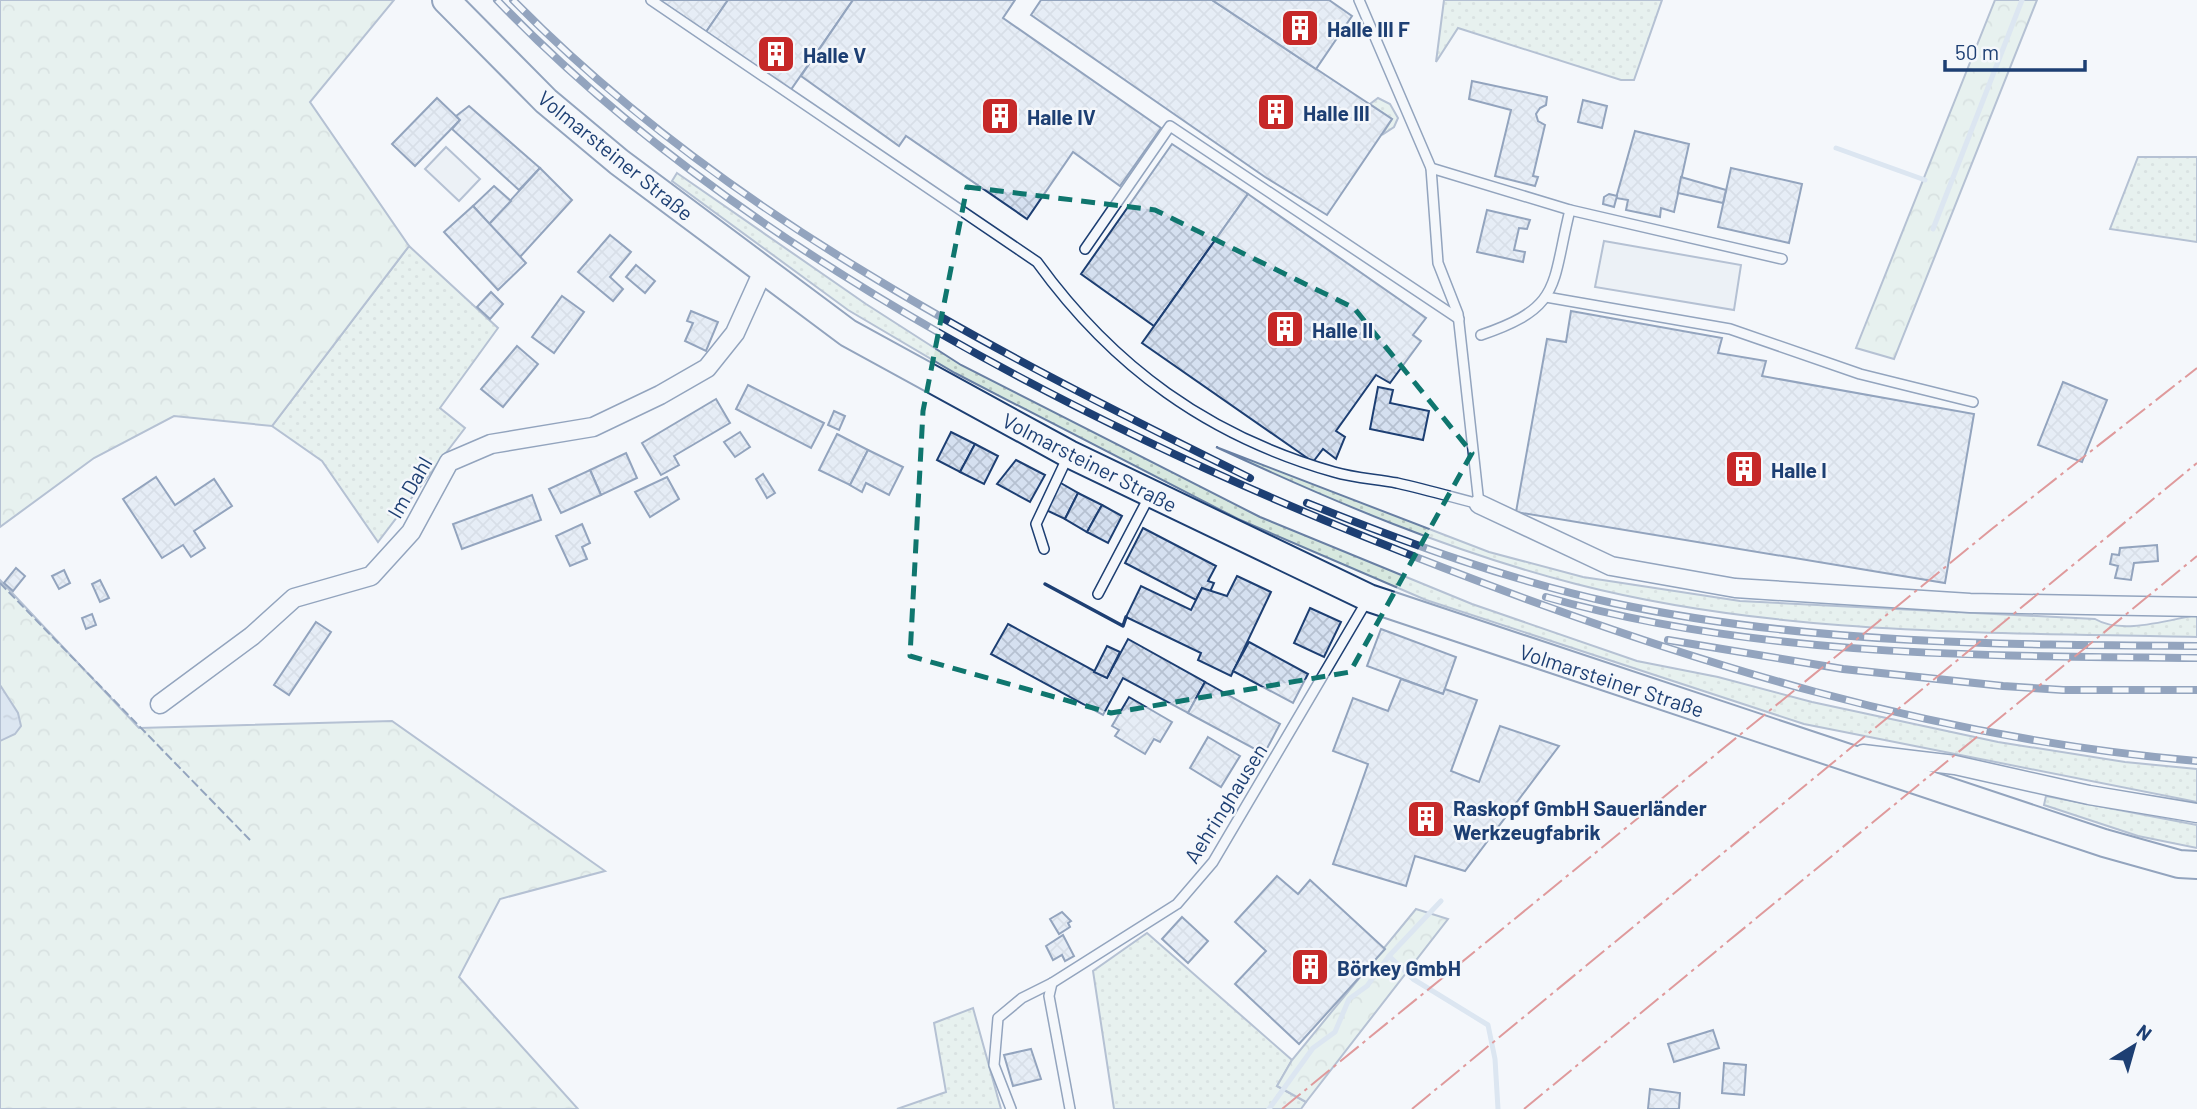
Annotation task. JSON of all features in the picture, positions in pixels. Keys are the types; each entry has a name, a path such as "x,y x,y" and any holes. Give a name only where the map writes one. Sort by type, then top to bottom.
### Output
{"main road":[{"name":"Volmarsteiner Straße","path":"446,0 546,101 619,162 848,333 1069,454 1369,598 1634,688 1832,750 2104,843 2179,864 2197,865"}],"street":[{"name":"Im Dahl","path":"160,704 252,636 294,598 371,576 411,532 449,462 491,444 593,427 660,396 707,368 735,333 763,271"},
{"path":"1479,504 1611,566 1735,588 1970,603 2197,607"},
{"name":"Volmarsteiner Straße","path":"1832,750 1955,765 2090,795 2197,813"}],"lane":[{"path":"651,0 1037,262 1063,298 1105,344 1161,391 1210,423 1285,456 1336,473 1399,484 1479,504 1459,319 1438,263 1431,168 1359,0"},
{"path":"1085,249 1170,126 1459,319"},
{"path":"1431,168 1570,210 1782,259"},
{"path":"1481,335 1529,316 1546,297 1552,287 1570,210"},
{"path":"1546,297 1730,329 1860,374 1973,402"},
{"path":"1044,549 1037,524 1069,454"},
{"path":"1098,594 1151,493"},
{"name":"Aehringhausen","path":"1012,1109 994,1065 998,1018 1022,998 1052,983 1177,904 1213,862 1369,598"},
{"path":"1052,983 1049,996 1070,1109"}],"highlighted area":[{"path":"967,187 1155,210 1354,308 1472,453 1350,672 1111,713 910,656 923,411"}],"green space":[{"path":"0,0 394,0 310,102 409,246 272,426 174,416 94,458 0,527"},
{"path":"1444,0 1662,0 1634,80 1621,80 1458,28 1436,62"},
{"path":"1995,0 2037,0 1894,359 1856,348"},
{"path":"1378,98 1390,104 1398,118 1394,127 1382,135 1392,119 1370,104"},
{"path":"2138,157 2197,157 2197,242 2110,229"},
{"path":"677,173 866,304 961,365 1260,517 1472,604 1637,661 1718,677 1812,702 1998,742 2125,762 2197,769 2197,802 1804,724 1426,600 1238,519 955,373 848,310 672,181"},
{"path":"409,246 498,328 440,408 465,428 378,542 322,461 272,426"},
{"path":"1216,447 1489,552 1583,577 1740,601 2095,619 2118,626 2145,625 2197,615 2197,637 1885,628 1729,614 1652,601 1576,584 1483,557 1348,506"},
{"path":"0,580 139,728 392,721 605,871 500,899 459,977 578,1109 0,1109"},
{"path":"2046,796 2197,825 2197,848 2138,836 2044,805"},
{"path":"1416,909 1448,919 1306,1102 1277,1086 1292,1060"},
{"path":"1147,933 1292,1060 1277,1086 1306,1102 1301,1109 1114,1109 1093,971"},
{"path":"973,1008 1001,1109 897,1109 946,1092 934,1023"}],"shaded area":[{"path":"446,147 480,179 459,201 425,169"},
{"path":"1604,241 1741,265 1734,310 1595,287"}],"water":[{"path":"0,685 18,713 21,726 15,734 0,741"}],"building":[{"path":"659,0 728,0 706,32"},
{"name":"Halle V","path":"728,0 853,0 790,91 706,32"},
{"name":"Halle IV","path":"853,0 1015,0 1003,18 1161,128 1120,186 1073,152 1027,219 906,136 899,146 801,76"},
{"name":"Halle III","path":"1041,0 1212,0 1392,119 1327,215 1265,177 1031,15"},
{"name":"Halle III F","path":"1212,0 1329,0 1352,16 1316,69"},
{"path":"1472,81 1547,97 1546,105 1536,114 1538,121 1545,125 1533,176 1538,177 1535,186 1495,176 1511,110 1469,99"},
{"path":"437,98 460,120 415,166 392,144"},
{"path":"1583,100 1607,106 1602,128 1578,122"},
{"path":"469,106 540,168 519,190 452,129 460,120 456,116"},
{"path":"1635,131 1689,144 1674,212 1661,208 1660,217 1626,210 1628,200 1616,198"},
{"path":"1172,144 1248,194 1154,326 1081,274"},
{"path":"540,168 572,200 520,257 489,224"},
{"path":"1731,168 1802,184 1789,243 1718,227"},
{"path":"1681,177 1726,190 1723,203 1678,193"},
{"path":"494,186 511,201 489,224 473,206"},
{"name":"Halle II","path":"1248,194 1426,318 1413,335 1421,341 1390,383 1376,375 1336,431 1345,437 1336,459 1323,449 1313,462 1142,343"},
{"path":"1609,194 1617,196 1614,207 1603,204 1604,197"},
{"path":"473,206 526,263 498,290 444,232"},
{"path":"1487,210 1530,220 1527,229 1519,228 1514,250 1525,252 1523,262 1477,252"},
{"path":"610,235 631,252 610,277 623,289 613,301 578,272"},
{"path":"636,265 655,281 645,293 626,277"},
{"path":"491,292 503,304 490,319 477,307"},
{"path":"562,296 584,312 554,353 532,337"},
{"path":"691,311 718,322 706,351 685,341 693,323 687,321"},
{"name":"Halle I","path":"1571,311 1722,338 1718,353 1766,361 1762,376 1974,414 1945,583 1516,512 1547,339 1566,342"},
{"path":"517,346 538,364 503,407 481,389"},
{"path":"2063,382 2107,400 2082,462 2038,445"},
{"path":"748,385 824,423 811,448 736,409"},
{"path":"1378,387 1393,390 1390,403 1429,411 1423,440 1370,429"},
{"path":"716,399 730,423 674,456 679,465 661,475 642,443"},
{"path":"834,411 845,416 839,430 828,425"},
{"path":"740,432 750,447 735,457 724,442"},
{"path":"951,432 975,444 960,472 937,460"},
{"path":"837,434 868,450 850,485 819,470"},
{"path":"975,444 998,456 984,484 960,472"},
{"path":"868,450 903,467 889,495 866,483 862,492 850,485"},
{"path":"626,453 637,478 601,495 590,470"},
{"path":"1016,460 1045,475 1030,502 997,484"},
{"path":"590,470 601,495 561,513 549,489"},
{"path":"763,474 775,493 767,498 756,479"},
{"path":"156,477 175,505 214,479 232,506 194,531 205,548 191,557 183,545 162,558 123,499"},
{"path":"667,477 679,499 650,517 635,492"},
{"path":"1059,482 1078,493 1065,519 1044,509"},
{"path":"1078,493 1102,505 1087,532 1065,519"},
{"path":"532,495 541,520 462,549 453,524"},
{"path":"1102,505 1122,516 1108,543 1087,532"},
{"path":"582,524 590,543 582,547 587,559 570,566 556,536"},
{"path":"1143,528 1216,566 1208,581 1214,583 1210,592 1202,588 1196,600 1125,563"},
{"path":"2157,545 2158,561 2134,563 2131,580 2115,578 2118,566 2110,564 2112,554 2119,555 2120,548"},
{"path":"16,568 25,576 13,591 4,583"},
{"path":"64,570 70,583 59,589 52,576"},
{"path":"1237,576 1271,592 1231,676 1198,660 1201,653 1126,617 1141,586 1191,610 1202,588 1227,596"},
{"path":"100,580 109,598 100,602 92,584"},
{"path":"1310,608 1341,622 1324,657 1294,643"},
{"path":"92,614 96,625 86,629 82,618"},
{"path":"316,622 331,632 289,695 274,685"},
{"path":"1008,624 1107,678 1128,639 1205,682 1188,713 1123,678 1103,715 991,654"},
{"path":"1381,629 1456,657 1443,694 1367,666"},
{"path":"1249,642 1308,674 1293,703 1233,671"},
{"path":"1107,646 1120,652 1107,678 1094,672"},
{"name":"Raskopf GmbH Sauerländer Werkzeugfabrik","path":"1401,679 1443,694 1445,689 1477,700 1451,771 1479,782 1500,726 1559,746 1465,871 1415,856 1406,886 1333,864 1368,764 1333,751 1353,698 1388,711"},
{"path":"1205,682 1280,724 1264,754 1188,713"},
{"path":"1129,697 1172,722 1160,742 1154,739 1145,754 1115,736 1119,730 1112,726"},
{"path":"1208,737 1240,756 1221,787 1190,768"},
{"name":"Börkey GmbH","path":"1277,876 1298,894 1310,880 1385,949 1299,1044 1235,984 1266,951 1235,922"},
{"path":"1062,912 1071,921 1068,923 1070,927 1059,934 1050,919"},
{"path":"1182,917 1208,941 1188,963 1162,939"},
{"path":"1063,935 1074,956 1065,961 1062,955 1053,960 1046,946"},
{"path":"1713,1030 1719,1048 1674,1062 1668,1044"},
{"path":"1031,1049 1041,1079 1013,1086 1004,1055"},
{"path":"1724,1063 1746,1065 1744,1095 1722,1093"},
{"path":"1650,1089 1680,1093 1679,1109 1648,1109"}],"waterway":[{"path":"1933,229 2022,0"},
{"path":"1836,148 1925,180"},
{"path":"1269,1109 1313,1048 1335,1032 1349,999 1367,986 1389,956 1441,901"},
{"path":"1389,956 1413,979 1488,1025 1495,1059 1498,1109"}],"railway":[{"path":"497,0 595,93 703,179 818,259 940,333 1065,401 1192,462 1319,518 1444,568 1628,635 1720,665 1814,692 2004,735 2197,761"},
{"path":"513,0 594,76 679,146 768,210 861,270 956,326 1250,478"},
{"path":"1307,503 1496,572 1574,594 1685,617 1758,627 1904,640 2197,646"},
{"path":"1546,597 1626,617 1706,632 1787,642 1951,654 2197,658"},
{"path":"1668,640 1843,669 2003,686 2063,690 2197,690"}],"fence":[{"path":"0,583 250,840"}],"wall":[{"path":"1045,584 1123,626 1126,617"}],"power":[{"path":"1282,1109 1993,528 2197,368"},
{"path":"1412,1109 2197,463"},
{"path":"1524,1109 2197,556"}],"place":[{"name":"Halle III F","path":"1300,28"},
{"name":"Halle V","path":"776,54"},
{"name":"Halle III","path":"1276,112"},
{"name":"Halle IV","path":"1000,116"},
{"name":"Halle II","path":"1285,329"},
{"name":"Halle I","path":"1744,469"},
{"name":"Raskopf GmbH Sauerländer Werkzeugfabrik","path":"1426,819"},
{"name":"Börkey GmbH","path":"1310,967"}]}
